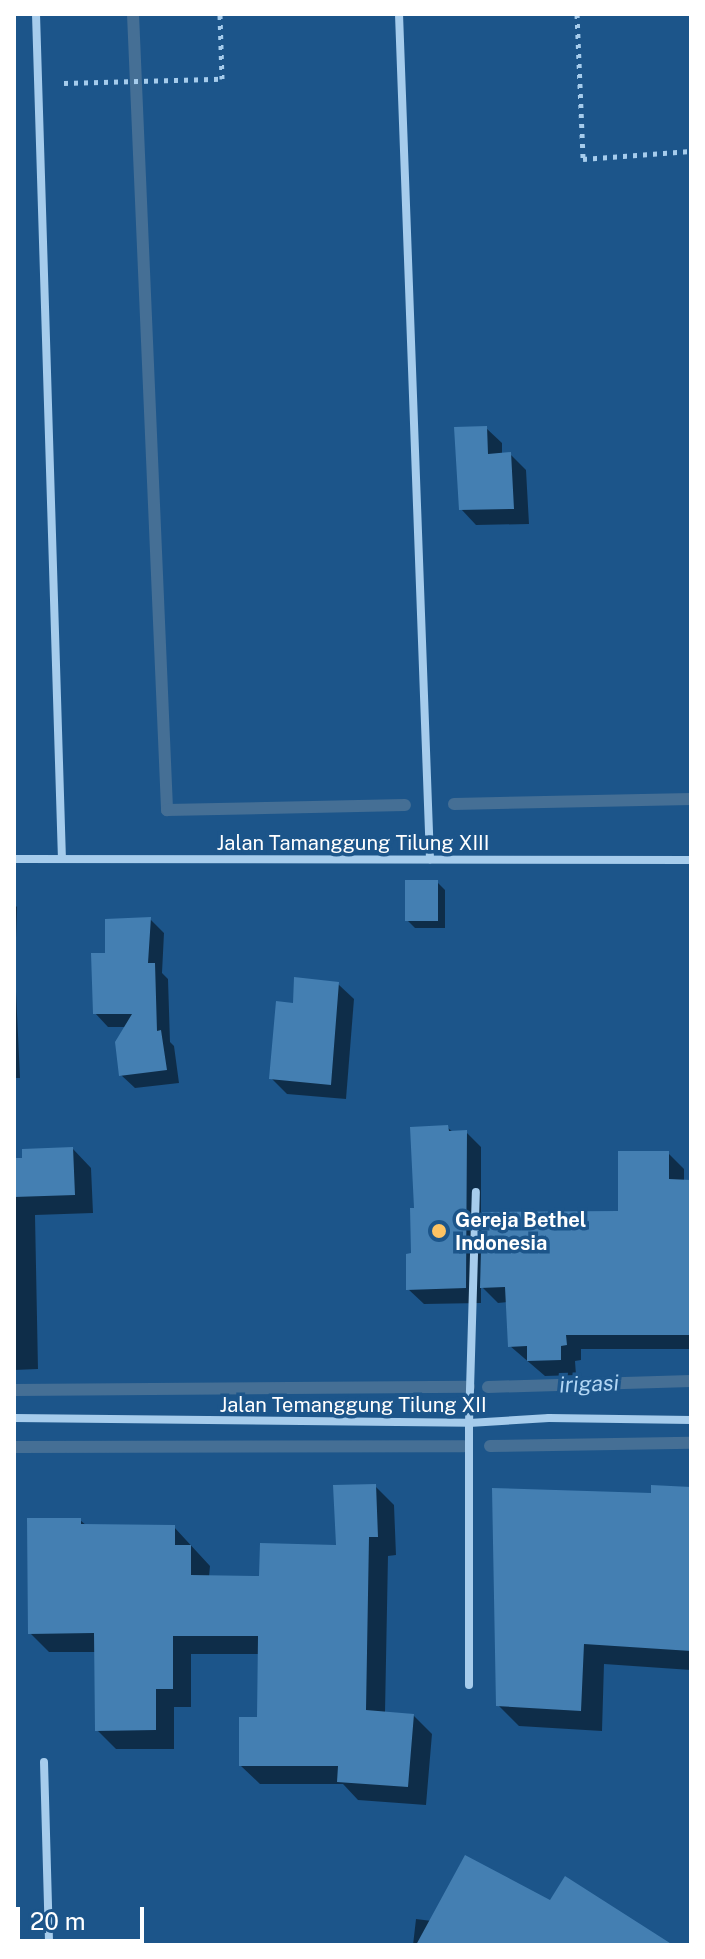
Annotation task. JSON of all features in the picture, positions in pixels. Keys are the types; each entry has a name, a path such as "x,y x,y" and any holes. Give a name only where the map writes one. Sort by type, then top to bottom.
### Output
{"street":[{"path":"36,14 62,858"},
{"path":"399,14 430,859"},
{"name":"Jalan Tamanggung Tilung XIII","path":"14,859 691,860"},
{"path":"469,1685 469,1423 476,1192"},
{"name":"Jalan Temanggung Tilung XII","path":"14,1418 469,1423 549,1418 691,1420"},
{"path":"44,1762 49,1945"}],"path":[{"path":"38,84 222,79 220,14"},
{"path":"577,14 583,159 691,151"}],"building":[{"path":"487,426 488,454 511,452 514,509 459,510 454,427"},
{"path":"405,880 438,880 438,921 405,921"},
{"path":"151,917 148,963 155,963 157,1031 161,1030 167,1070 119,1076 115,1042 132,1014 93,1014 91,953 105,953 105,919"},
{"path":"294,977 339,982 331,1085 269,1079 276,1001 293,1003"},
{"path":"448,1125 449,1131 467,1130 466,1288 406,1290 406,1254 411,1253 410,1208 414,1208 410,1127"},
{"path":"73,1147 75,1195 14,1197 14,1158 22,1158 22,1149"},
{"path":"618,1151 669,1151 669,1179 691,1180 689,1335 566,1335 567,1345 561,1346 561,1360 527,1361 527,1346 508,1347 505,1287 480,1288 482,1212 618,1211"},
{"path":"376,1484 378,1537 369,1537 366,1710 414,1714 408,1787 337,1782 338,1766 239,1766 239,1717 257,1717 258,1636 173,1636 173,1689 156,1689 156,1730 95,1731 94,1633 28,1634 27,1518 81,1518 81,1524 175,1525 175,1545 191,1545 191,1575 259,1576 260,1543 336,1545 333,1485"},
{"path":"651,1485 691,1487 691,1651 584,1644 581,1711 496,1706 492,1488 651,1493"},
{"path":"465,1855 550,1900 565,1876 673,1945 416,1945"}],"waterway":[{"path":"133,14 167,810 405,805"},
{"path":"454,804 691,799"},
{"name":"irigasi","path":"488,1387 691,1381"},
{"path":"14,1390 469,1387"},
{"name":"irigasi","path":"490,1446 691,1443"},
{"path":"14,1447 464,1446"}],"place":[{"name":"Gereja Bethel Indonesia","path":"439,1231"}]}
